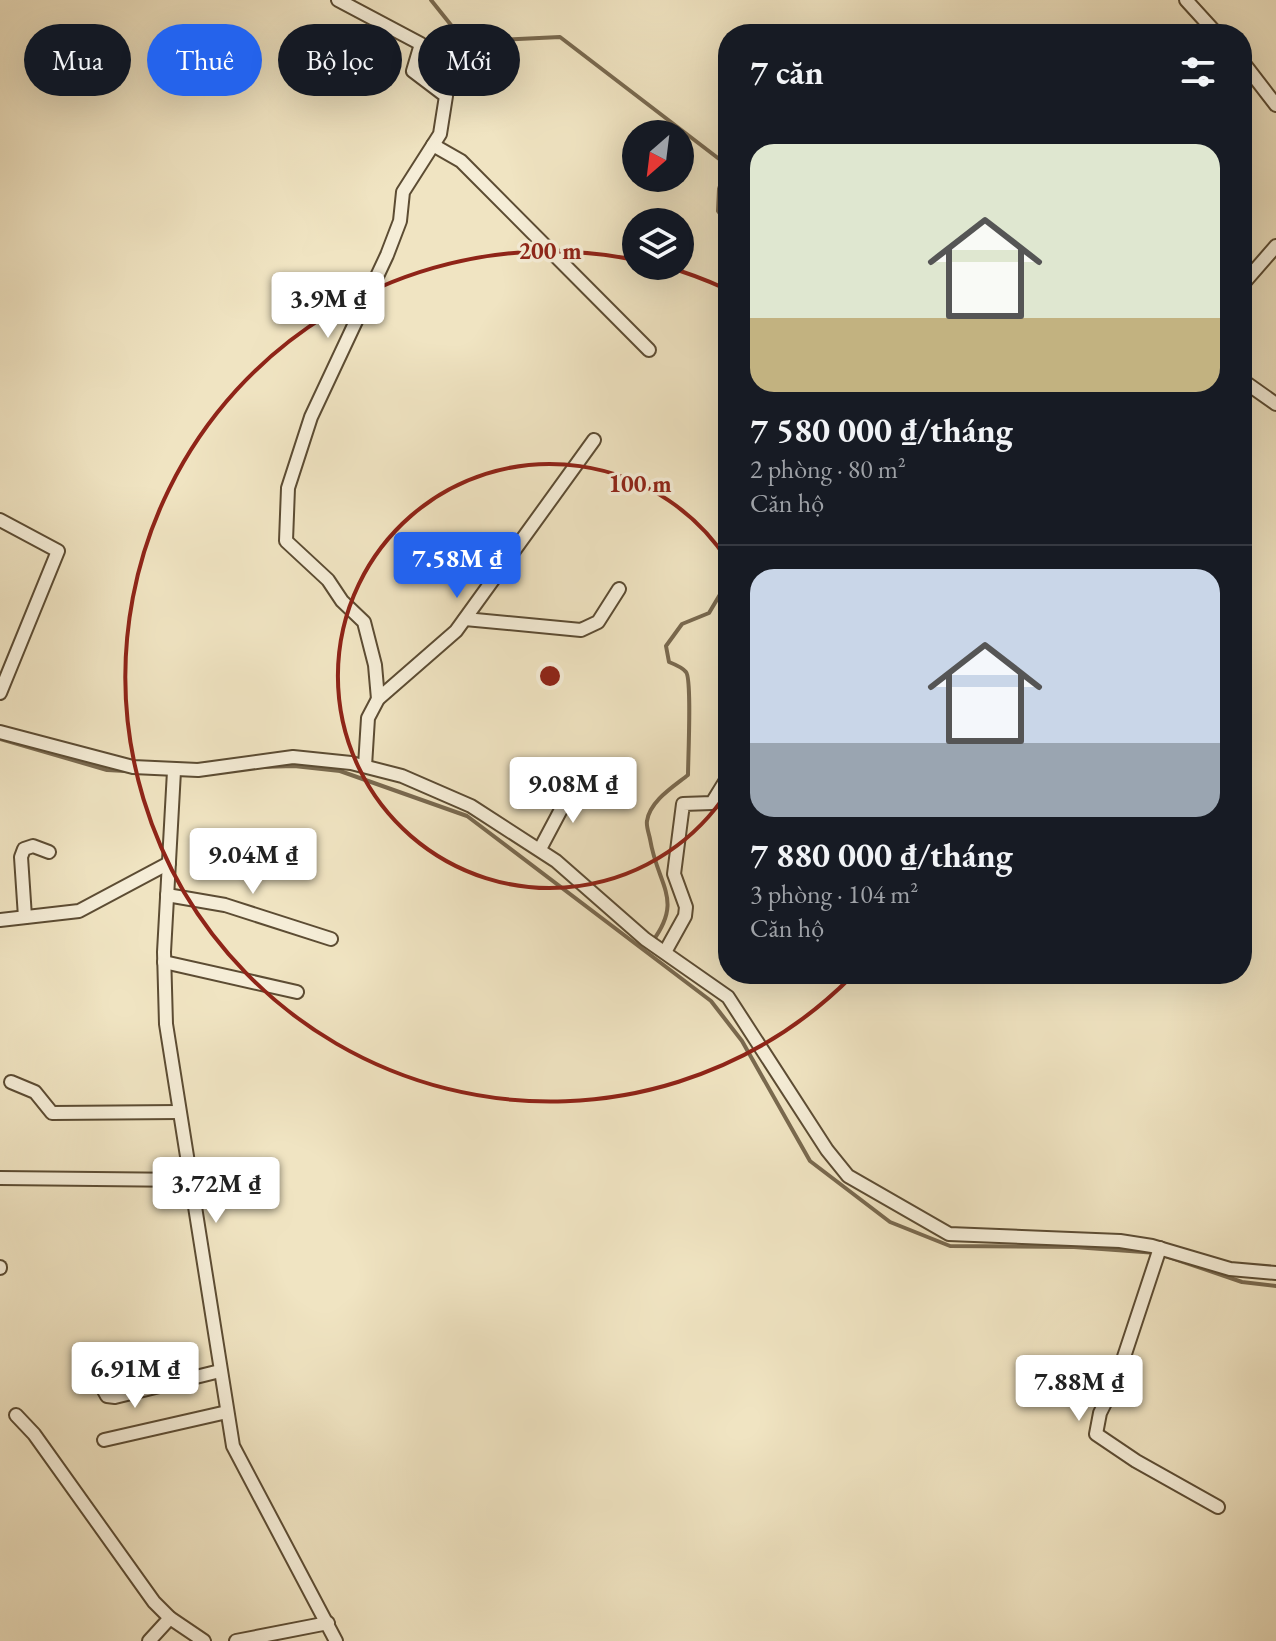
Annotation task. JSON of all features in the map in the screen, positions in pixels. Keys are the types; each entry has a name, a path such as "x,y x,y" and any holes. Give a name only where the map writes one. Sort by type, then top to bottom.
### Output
{"street":[{"path":"338,0 421,44 413,71 446,96 440,134 403,192 400,221 387,255 311,417 288,488 286,541 328,580 346,606 364,622 375,665 378,699"},
{"path":"1186,0 1208,24"},
{"path":"1252,74 1276,105"},
{"path":"433,145 461,161 649,350"},
{"path":"1252,274 1276,246"},
{"path":"1252,387 1276,404"},
{"path":"365,766 368,718 378,699 465,619 594,440"},
{"path":"0,520 58,551 0,693"},
{"path":"465,619 581,630 598,622 619,589"},
{"path":"0,732 175,780 293,757 365,766 418,782 471,806 540,849 665,952 734,1004 827,1150 843,1172 862,1186 949,1234 1080,1238 1230,1269 1276,1273"},
{"path":"175,780 164,962 168,1044 227,1412 240,1464 336,1641"},
{"path":"540,849 574,785"},
{"path":"665,952 685,916 686,907 674,874 683,804 712,803 718,793"},
{"path":"25,917 21,857 24,849 33,846 49,852"},
{"path":"0,920 79,911 169,863"},
{"path":"167,895 225,905 331,939"},
{"path":"164,962 297,992"},
{"path":"11,1082 35,1092 52,1113 117,1115 179,1112"},
{"path":"0,1178 191,1180"},
{"path":"1158,1256 1116,1381 1100,1413 1096,1434 1136,1461 1218,1507"},
{"path":"86,1358 102,1390 107,1396 115,1397 220,1371"},
{"path":"104,1440 227,1412"},
{"path":"16,1415 170,1618 204,1641"},
{"path":"149,1641 170,1618"},
{"path":"236,1641 328,1623"}],"waterway":[{"path":"431,0 455,30 499,40 560,37 718,158"},
{"path":"652,942 666,915 668,903 647,821 657,801 688,775 688,678 685,671 669,662 666,646 682,624 709,613 718,598"},
{"path":"0,739 107,770 197,775"},
{"path":"261,767 294,766 340,771 467,816 711,1001 742,1041 810,1161 890,1222 950,1246 1074,1247 1157,1253 1242,1282 1276,1286"}]}
